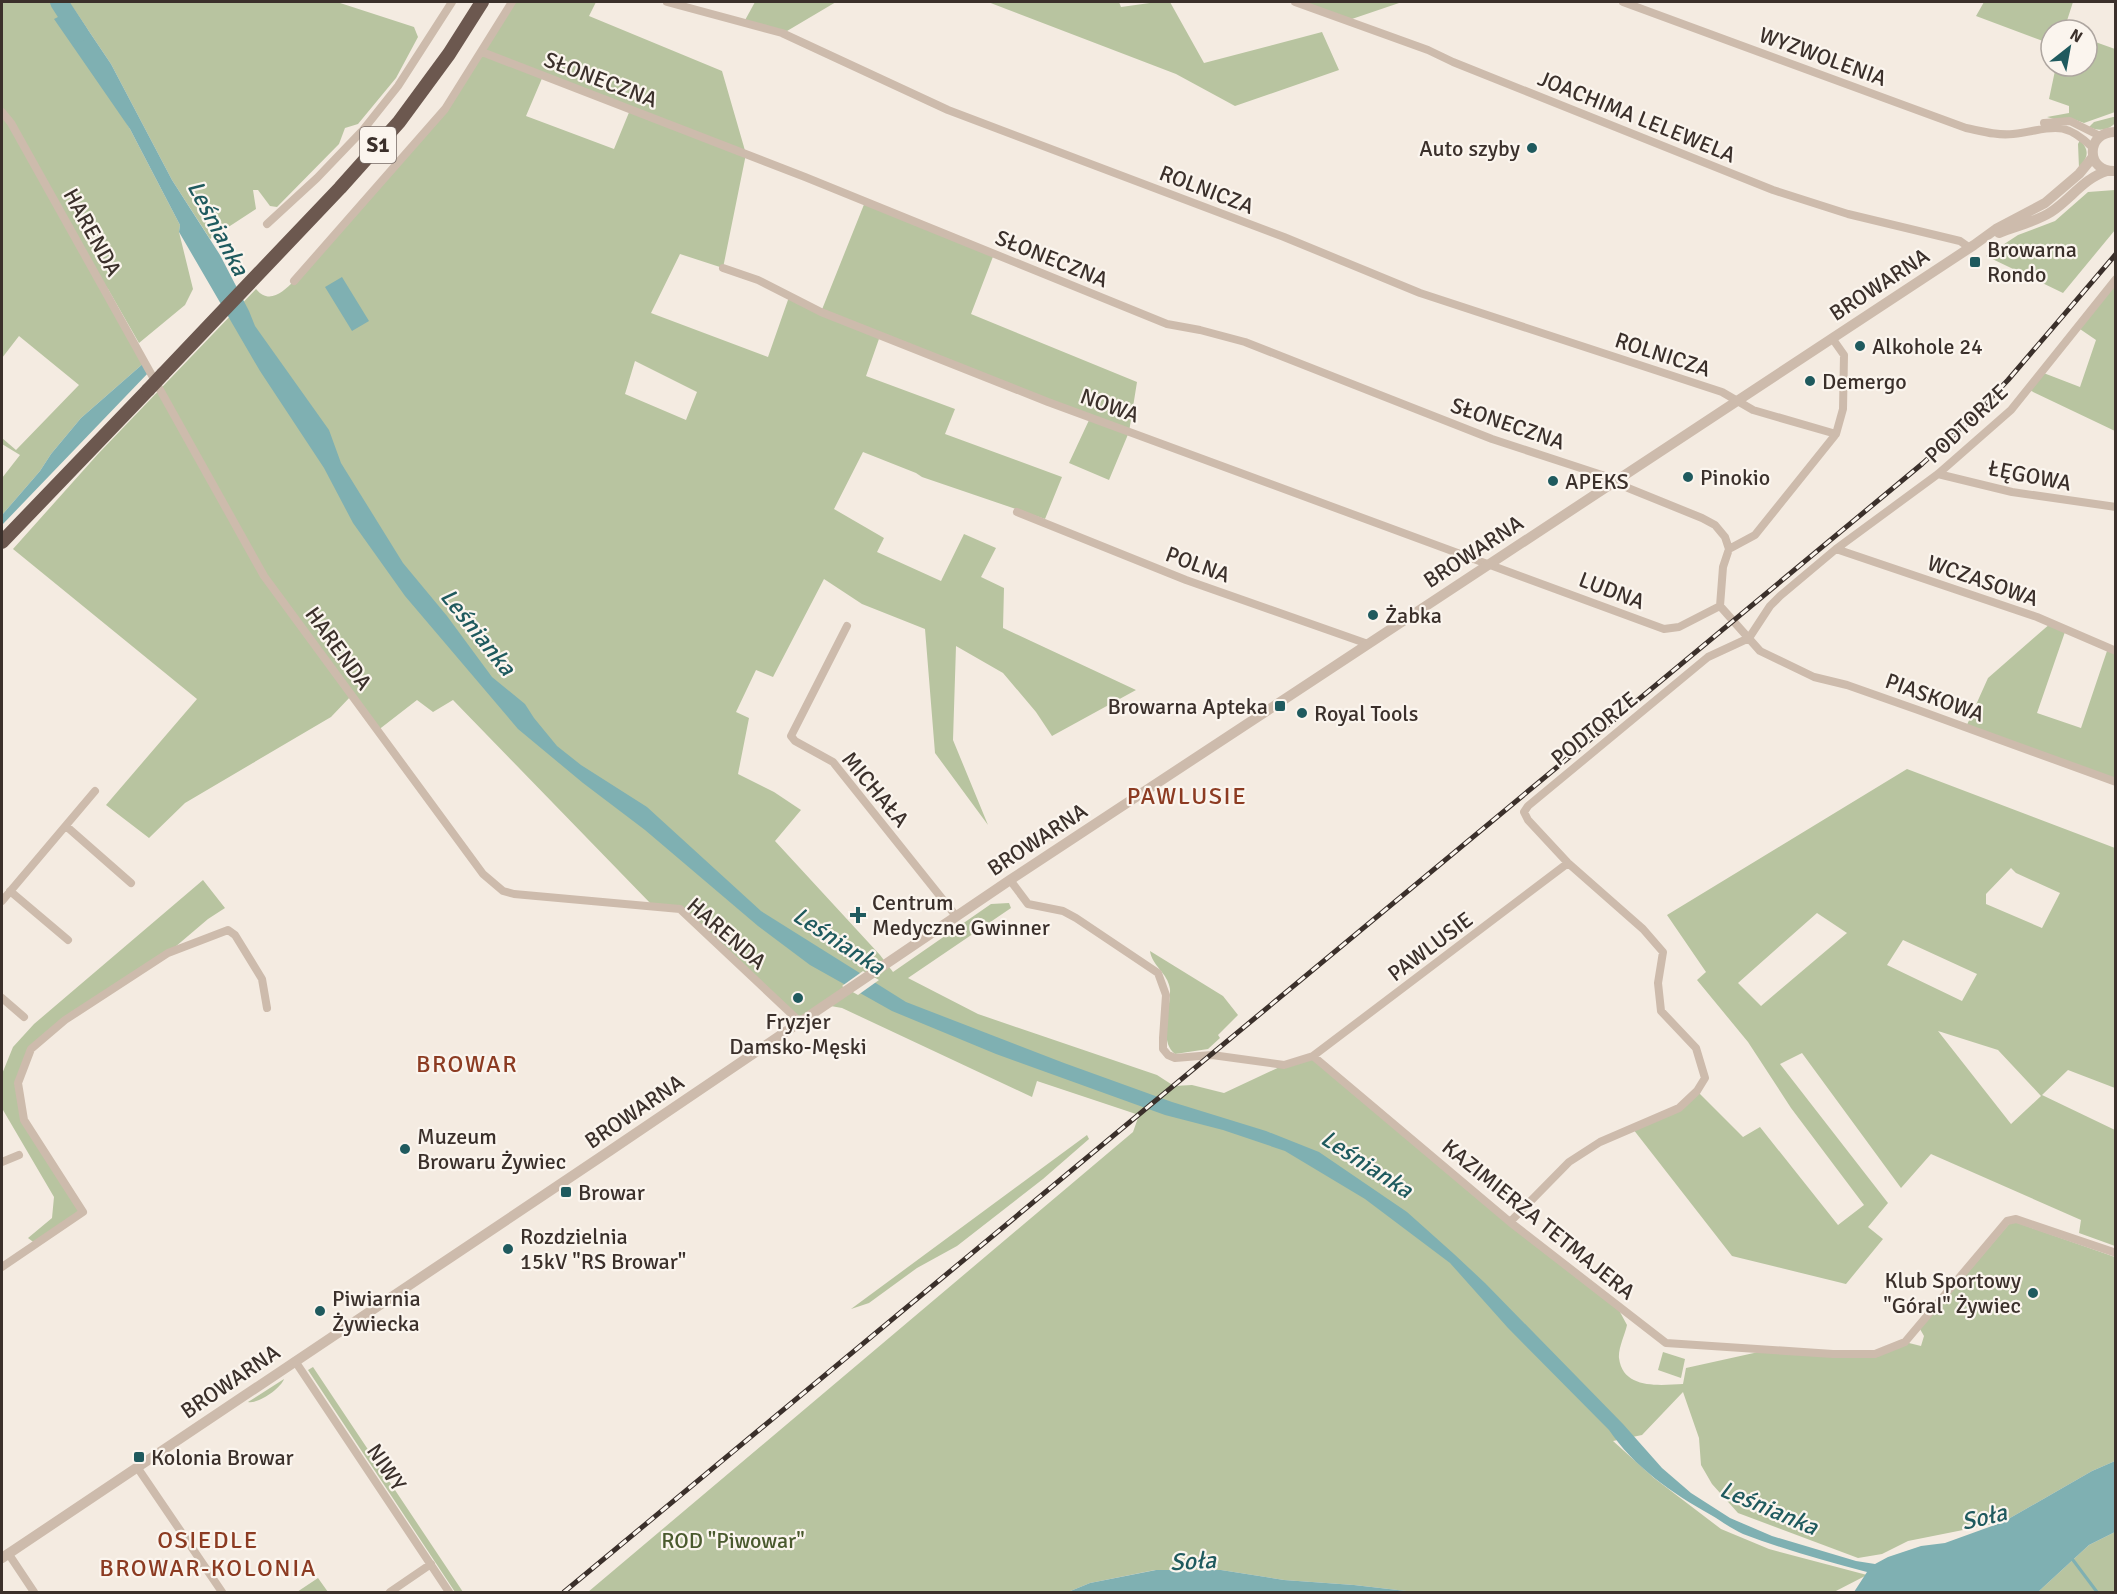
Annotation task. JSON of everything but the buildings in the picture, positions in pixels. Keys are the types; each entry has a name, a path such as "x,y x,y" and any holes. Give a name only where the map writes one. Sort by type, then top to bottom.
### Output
{"highway":[{"name":"S1","path":"2,542 340,188 399,122 449,54 482,2"}],"street":[{"path":"267,224 317,178 363,130 398,86 452,2"},
{"path":"294,281 445,109 512,2"},
{"name":"ROLNICZA","path":"667,2 782,33 948,110 1284,237 1420,293 1722,392 1737,401"},
{"name":"JOACHIMA LELEWELA","path":"1295,2 1428,50 1773,190 1848,213 1975,244"},
{"name":"WYZWOLENIA","path":"1623,2 1966,128 1998,135 2060,128 2079,135 2093,152"},
{"name":"SŁONECZNA","path":"482,52 805,177 1167,324 1245,342 1482,435 1605,476 1715,525 1725,537 1729,549"},
{"name":"HARENDA","path":"2,112 16,131 264,576 483,874 503,891 514,894 680,909 800,1022"},
{"name":"WYZWOLENIA","path":"2013,135 2038,125 2064,120 2078,124 2100,136"},
{"path":"2100,136 2115,131"},
{"name":"BROWARNA","path":"5,1556 1010,880 1996,229 2050,200 2079,174 2100,136"},
{"path":"2093,152 2098,166 2111,171"},
{"name":"BROWARNA","path":"1975,244 2028,224 2051,212 2087,181 2111,171"},
{"name":"NOWA","path":"723,268 758,280 821,312 1037,398 1490,563"},
{"name":"PODTORZE","path":"1510,1222 1569,1162 1600,1142 1679,1108 1697,1091 1705,1078 1696,1048 1661,1011 1658,983 1663,952 1643,929 1568,863 1528,820 1524,812 1528,806 1708,657 1749,638 1770,606 1836,549 1938,474 2011,410 2115,281"},
{"path":"1749,638 1720,606 1723,567 1729,549 1755,535 1836,434 1843,409 1844,354 1832,338"},
{"path":"1737,401 1753,410 1836,434"},
{"name":"ŁĘGOWA","path":"1938,474 2012,492 2115,507"},
{"name":"POLNA","path":"1017,512 1186,580 1368,644"},
{"name":"WCZASOWA","path":"1836,549 2037,617 2115,651"},
{"name":"LUDNA","path":"1490,563 1664,628 1679,627 1720,606"},
{"name":"MICHAŁA","path":"847,626 791,736 795,741 833,762 956,916"},
{"name":"PIASKOWA","path":"1749,638 1760,651 1814,677 1847,685 2115,782"},
{"path":"2,901 95,791"},
{"path":"66,826 131,883"},
{"name":"PAWLUSIE","path":"1313,1056 1568,863"},
{"path":"1010,880 1028,904 1063,911 1158,973 1166,995 1163,1049 1168,1056 1175,1058 1212,1055 1284,1065 1313,1056"},
{"path":"10,891 68,940"},
{"path":"2,1267 83,1212 24,1120 18,1083 31,1049 65,1020 168,953 228,930 235,935 262,979 267,1008"},
{"path":"2,998 24,1017"},
{"name":"KAZIMIERZA TETMAJERA","path":"1313,1056 1510,1222 1666,1343 1833,1354 1875,1354 1905,1342 2007,1221 2016,1219 2115,1253"},
{"path":"2,1162 19,1155"},
{"name":"NIWY","path":"295,1361 449,1593"},
{"path":"137,1467 222,1593"},
{"path":"5,1556 34,1593"},
{"path":"390,1593 430,1564"}],"green space":[{"path":"2,2 337,2 414,27 418,37 396,78 358,124 345,128 339,144 277,207 270,206 258,190 253,190 256,209 210,239 172,180 111,64 74,9 62,15 130,129 180,225 179,232 193,289 185,305 139,343 98,276 145,362 81,418 2,515 2,478 20,455 2,444 2,438 16,450 79,385 19,336 2,358"},
{"name":"ROD \"Piwowar\"","path":"512,2 596,2 589,16 722,71 746,154 723,268 680,254 651,313 768,357 789,297 821,312 865,202 994,254 971,314 1137,382 1129,432 1109,480 1069,463 1090,418 880,336 866,376 955,409 945,434 1062,477 1045,519 922,477 863,452 834,509 884,538 877,552 941,581 964,534 996,548 981,577 1004,588 1003,628 1136,690 1052,736 1036,712 1003,673 956,646 953,740 988,825 935,753 925,629 862,604 824,579 773,677 756,670 736,712 749,718 738,774 774,792 801,810 775,841 893,972 991,904 1009,903 1011,908 908,978 978,1014 1157,1075 1174,1086 1192,1085 1224,1093 1284,1065 1313,1056 1510,1222 1614,1301 1627,1325 1619,1358 1627,1376 1635,1381 1654,1385 1683,1384 1686,1368 1772,1349 1875,1354 1905,1342 1921,1346 1924,1336 1920,1329 2009,1224 2015,1222 2115,1257 2115,1461 2092,1471 2003,1522 1908,1541 1882,1554 1858,1558 1738,1513 1712,1484 1701,1465 1699,1438 1683,1392 1642,1435 1613,1441 1654,1478 1721,1529 1769,1549 1867,1575 1834,1592 1415,1592 1284,1580 1221,1570 1155,1570 1090,1583 1068,1592 588,1592 1133,1132 1139,1115 1037,1081 1032,1097 842,1008 825,1005 800,1022 680,909 652,905 453,700 433,712 417,700 377,731 351,696 331,717 185,803 149,838 106,805 197,699 13,549 98,454 256,289 266,296 276,295 294,281 445,109","holes":["543,76 630,110 614,149 526,116","635,361 697,392 686,420 625,394"]},
{"path":"755,2 836,2 787,31 744,22"},
{"path":"988,2 1119,2 1121,7 1170,2 1204,63 1322,32 1339,70 1235,106 1176,74"},
{"path":"1295,2 1402,2 1346,21"},
{"path":"1984,2 2073,2 2068,18 2039,18 2039,40 1976,16"},
{"path":"2099,43 2115,49 2115,112 2084,123 2070,118 2054,119 2047,117 2069,113 2069,106 2049,99 2053,78 2099,78"},
{"path":"2115,117 2115,123 2109,128 2099,130 2089,127 2094,122"},
{"path":"2080,140 2087,154 2079,168 2078,144"},
{"path":"2115,190 2115,230 2063,293 1986,256 2018,235 2055,221 2088,192"},
{"path":"2115,283 2115,431 2027,389 2041,372 2080,387 2096,340 2077,327"},
{"path":"2051,623 2066,629 2037,713 2081,728 2108,648 2115,651 2115,782 1966,727 1988,678"},
{"path":"1907,769 2115,848 2115,1088 2068,1070 2042,1095 2115,1130 2115,1246 2079,1233 2081,1220 1931,1154 1901,1188 1802,1053 1780,1064 1888,1203 1868,1227 1883,1239 1846,1284 1732,1256 1633,1129 1679,1108 1697,1091 1743,1137 1760,1127 1838,1225 1864,1205 1791,1108 1748,1042 1697,980 1706,972 1667,915","holes":["2011,868 2016,873 2060,893 2042,928 1986,904 1986,894","1817,913 1847,933 1761,1006 1738,983","1903,940 1977,974 1962,1001 1887,965","1938,1031 1998,1050 2041,1096 2011,1124"]},
{"path":"203,880 225,908 208,919 168,953 65,1020 31,1049 18,1083 24,1119 83,1212 36,1244 28,1238 52,1218 54,1197 3,1110 2,1074 13,1047 34,1024"},
{"path":"1150,951 1223,996 1238,1015 1208,1049 1175,1054 1170,1048 1166,1033 1170,997 1169,983"},
{"path":"1087,1135 1089,1139 1043,1179 957,1246 917,1268 869,1303 851,1309"},
{"path":"1663,1352 1685,1359 1681,1378 1658,1370"},
{"path":"313,1367 463,1592 455,1592 308,1370"},
{"path":"284,1379 279,1387 269,1395 258,1401 248,1402"},
{"path":"2115,1532 2115,1592 2038,1592 2089,1545"},
{"path":"318,1578 328,1592 297,1592"}],"water":[{"path":"74,9 111,64 172,180 220,255 255,326 329,430 341,463 403,563 447,616 492,677 525,704 557,746 581,765 647,807 761,911 906,1002 1064,1063 1172,1102 1266,1131 1319,1152 1407,1212 1485,1283 1623,1424 1662,1468 1691,1493 1730,1518 1772,1536 1856,1561 1875,1564 1921,1546 1945,1543 2003,1522 2092,1471 2115,1461 2115,1532 2089,1545 2038,1592 1854,1592 1867,1572 1743,1534 1682,1498 1655,1478 1630,1456 1609,1430 1508,1328 1450,1263 1365,1199 1285,1151 1223,1130 1165,1115 996,1054 892,1011 810,965 758,926 645,830 583,783 518,729 405,596 353,523 324,468 260,371 179,232 180,225 130,129 54,19"},
{"path":"342,277 369,321 352,331 325,287"},
{"path":"145,362 150,371 2,525 2,515 81,418"},
{"path":"1156,1570 1221,1570 1284,1580 1415,1592 1068,1592 1090,1583"}],"pier":[{"path":"863,971 879,980 858,995 842,986"}],"waterway":[{"name":"Leśnianka","path":"59,2 79,33"},
{"path":"2073,1560 2097,1592"}],"railway":[{"path":"564,1592 1922,464 1968,422 2008,380 2116,254"}],"place":[{"name":"Auto szyby","path":"1532,148"},
{"name":"Browarna Rondo","path":"1975,262"},
{"name":"Alkohole 24","path":"1860,346"},
{"name":"Demergo","path":"1810,381"},
{"name":"Pinokio","path":"1688,477"},
{"name":"APEKS","path":"1553,481"},
{"name":"Żabka","path":"1373,615"},
{"name":"Browarna Apteka","path":"1280,706"},
{"name":"Royal Tools","path":"1302,713"},
{"name":"Centrum Medyczne Gwinner","path":"858,915"},
{"name":"Fryzjer Damsko-Męski","path":"798,998"},
{"name":"Muzeum Browaru Żywiec","path":"405,1149"},
{"name":"Browar","path":"566,1192"},
{"name":"Rozdzielnia 15kV \"RS Browar\"","path":"508,1249"},
{"name":"Klub Sportowy \"Góral\" Żywiec","path":"2033,1293"},
{"name":"Piwiarnia Żywiecka","path":"320,1311"},
{"name":"Kolonia Browar","path":"139,1457"}],"district":[{"name":"PAWLUSIE","path":"1187,796"},
{"name":"BROWAR","path":"467,1064"},
{"name":"OSIEDLE BROWAR-KOLONIA","path":"208,1554"}],"water label":[{"name":"Soła","path":"1984,1517"},
{"name":"Soła","path":"1193,1561"}]}
